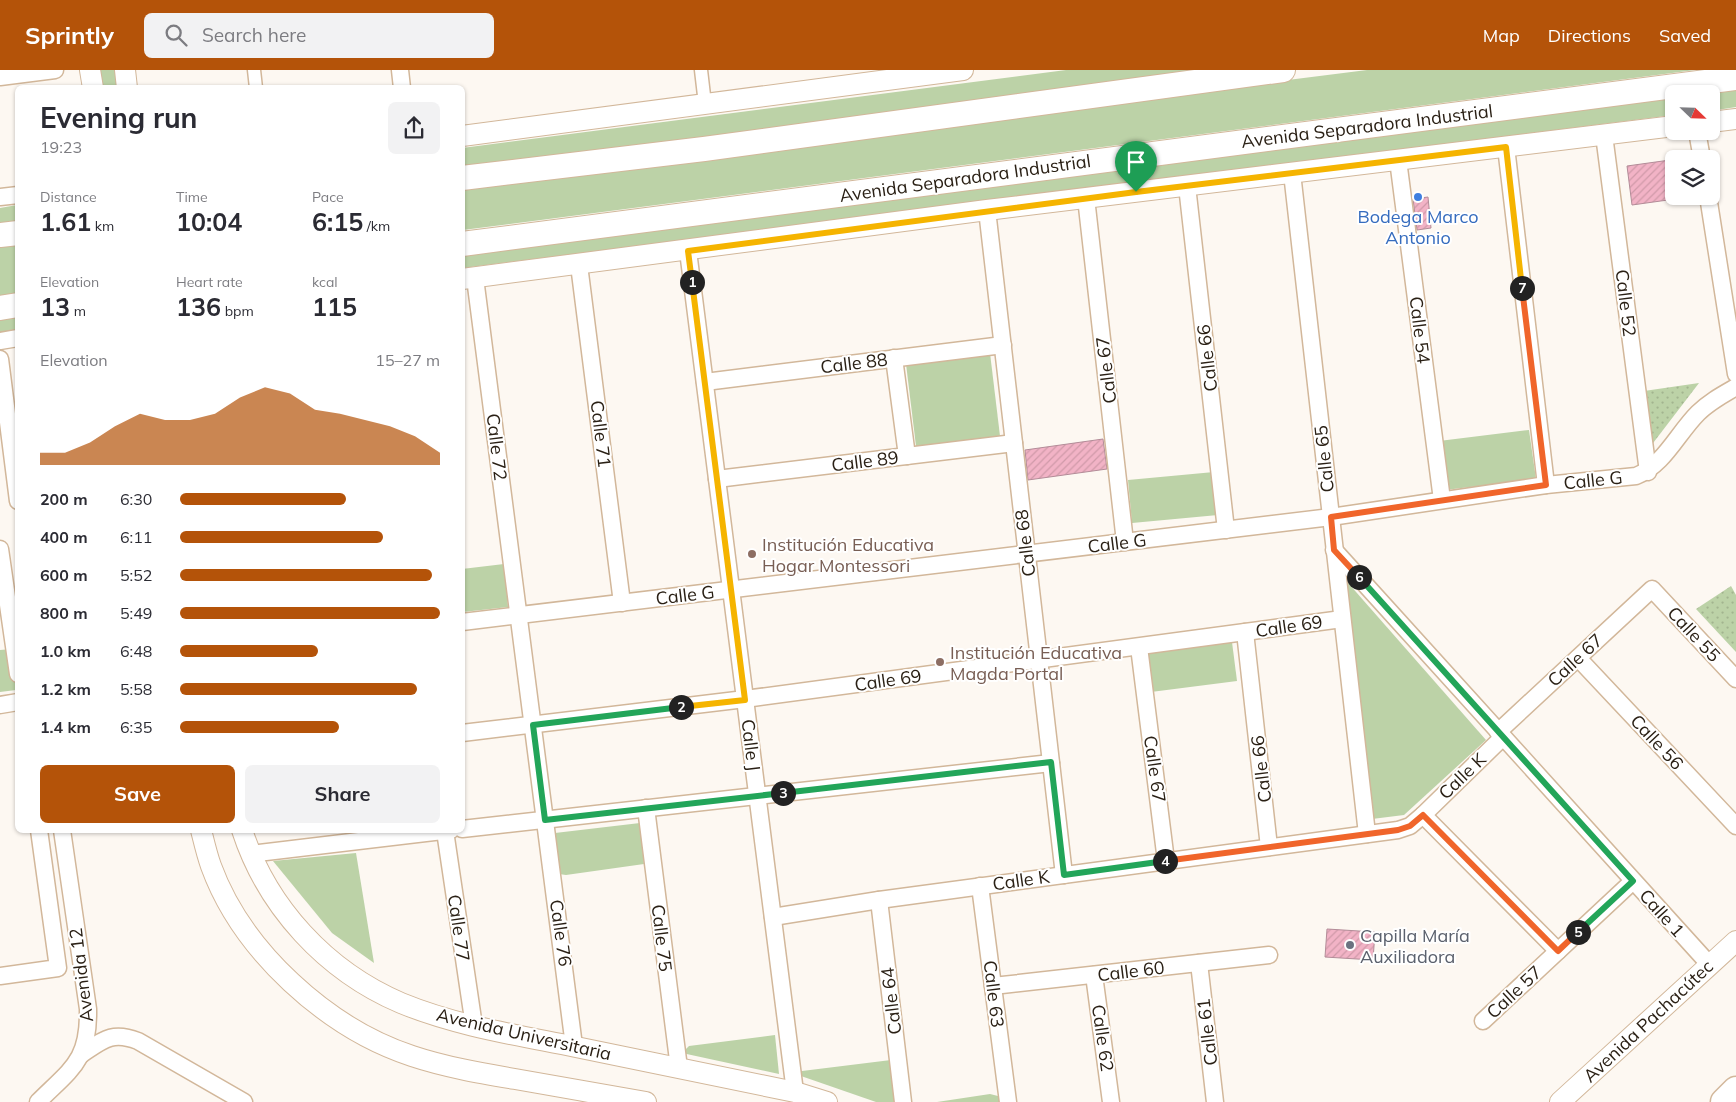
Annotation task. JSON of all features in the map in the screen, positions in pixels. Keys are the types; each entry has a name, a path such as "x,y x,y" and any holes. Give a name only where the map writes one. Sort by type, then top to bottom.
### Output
{"main road":[{"path":"465,178 714,148 1283,70"},
{"name":"Avenida Separadora Industrial","path":"465,244 1736,78"},
{"path":"0,235 15,233"},
{"path":"0,308 15,306"},
{"path":"1724,1102 1736,1090"}],"street":[{"path":"0,77 55,70"},
{"path":"90,70 92,85"},
{"path":"125,70 127,85"},
{"path":"254,70 256,85"},
{"path":"400,70 402,85"},
{"path":"702,70 705,104"},
{"path":"465,136 963,70"},
{"path":"1720,121 1736,119"},
{"name":"Avenida Separadora Industrial","path":"469,278 688,251 987,210 1665,127"},
{"name":"Calle 52","path":"1604,135 1648,472"},
{"path":"1506,147 1546,485"},
{"name":"Calle 54","path":"1398,160 1442,500"},
{"name":"Calle 65","path":"1292,173 1367,834"},
{"name":"Calle 66","path":"1187,186 1226,530"},
{"path":"0,197 15,195"},
{"name":"Calle 67","path":"1086,198 1125,542"},
{"path":"1709,205 1736,374"},
{"name":"Calle 68","path":"987,210 1064,875"},
{"name":"Calle J","path":"688,251 795,1092"},
{"name":"Calle 71","path":"579,265 622,603"},
{"name":"Calle 72","path":"469,278 533,725"},
{"path":"0,341 15,338"},
{"name":"Calle 88","path":"705,382 1003,345"},
{"path":"894,358 907,456"},
{"path":"0,359 15,477"},
{"name":"Calle G","path":"465,622 1331,517 1546,485 1636,476 1648,472 1656,465 1697,414 1709,403 1736,387"},
{"name":"Calle 89","path":"717,479 1014,443"},
{"path":"0,549 10,636 15,660"},
{"name":"Calle 1","path":"1334,550 1709,964"},
{"name":"Calle 67","path":"1500,735 1652,589"},
{"name":"Calle 55","path":"1652,589 1736,679"},
{"name":"Calle 69","path":"465,733 745,700 1342,619"},
{"name":"Calle 66","path":"1245,632 1269,847"},
{"name":"Calle 67","path":"1139,647 1166,861"},
{"name":"Calle 56","path":"1578,658 1736,826"},
{"path":"0,705 15,702"},
{"name":"Calle 76","path":"533,725 574,1046"},
{"name":"Calle K","path":"773,916 980,886 1398,830 1410,826 1423,815 1500,735"},
{"path":"465,829 1051,762"},
{"name":"Calle 75","path":"646,808 679,1068"},
{"path":"1423,815 1558,951"},
{"name":"Avenida 12","path":"0,976 58,968 39,833"},
{"name":"Avenida 12","path":"43,1100 72,1069 82,1054 88,1034 88,1009 62,833"},
{"path":"202,833 212,868 234,912 260,948 291,982 328,1013 372,1039 430,1061 458,1069 646,1102"},
{"name":"Avenida Universitaria","path":"243,833 250,854 273,896 298,930 329,959 363,983 400,1002 474,1026 795,1092 827,1102"},
{"path":"250,854 428,833"},
{"name":"Calle 77","path":"445,833 474,1026"},
{"name":"Calle 57","path":"1482,1021 1633,881"},
{"name":"Calle 63","path":"980,886 1008,1102"},
{"name":"Calle 64","path":"879,900 903,1102"},
{"name":"Avenida Pachacútec","path":"1560,1102 1736,941"},
{"name":"Calle 60","path":"993,986 1269,955"},
{"name":"Calle 61","path":"1199,963 1215,1102"},
{"name":"Calle 62","path":"1094,975 1111,1102"},
{"path":"82,1054 113,1035 125,1036 138,1041 244,1102"}],"green space":[{"path":"96,70 122,70 124,85 98,85"},
{"path":"1066,70 1229,70 465,168 465,148"},
{"path":"1367,70 1695,70 465,230 465,185"},
{"path":"1736,90 1736,107 1720,110 1720,92"},
{"path":"1665,99 1665,116 465,268 465,251"},
{"path":"15,205 15,229 0,232 0,208"},
{"path":"15,242 15,296 0,298 0,245"},
{"path":"15,311 15,331 0,333 0,314"},
{"path":"990,353 1000,436 916,446 906,364"},
{"path":"1699,383 1650,447 1644,391"},
{"path":"1529,430 1536,479 1445,490 1439,441"},
{"path":"1214,472 1218,515 1132,523 1128,480"},
{"path":"504,564 508,607 465,612 465,569"},
{"path":"1342,576 1486,740 1404,815 1372,819"},
{"path":"1731,586 1736,595 1736,652 1696,609"},
{"path":"1232,642 1237,681 1151,692 1146,652"},
{"path":"12,649 15,690 0,692 0,650"},
{"path":"640,823 644,864 566,875 559,874 555,833"},
{"path":"356,853 374,963 332,933 273,861"},
{"path":"775,1035 779,1074 682,1053 689,1046"},
{"path":"891,1060 896,1102 876,1102 801,1076 800,1074 802,1071"},
{"path":"990,1094 998,1096 1001,1102 937,1102"}],"building":[{"path":"1665,161 1665,200 1632,205 1627,166"},
{"path":"1428,197 1431,228 1417,230 1413,199"},
{"path":"1103,439 1107,469 1028,480 1025,450"},
{"name":"Capilla María Auxiliadora","path":"1327,929 1375,932 1373,960 1325,957"}],"place":[{"name":"Bodega Marco Antonio","path":"1418,197"},
{"name":"Institución Educativa Hogar Montessori","path":"752,554"},
{"name":"Institución Educativa Magda Portal","path":"940,662"},
{"name":"Capilla María Auxiliadora","path":"1350,945"}],"route":[{"path":"1506,147 1546,485 1331,517 1334,550 1633,881 1558,951 1423,815 1410,826 1398,830 1064,875 1051,762 545,820 533,725 745,700 688,251 987,210 1136,192 1506,147"}]}
